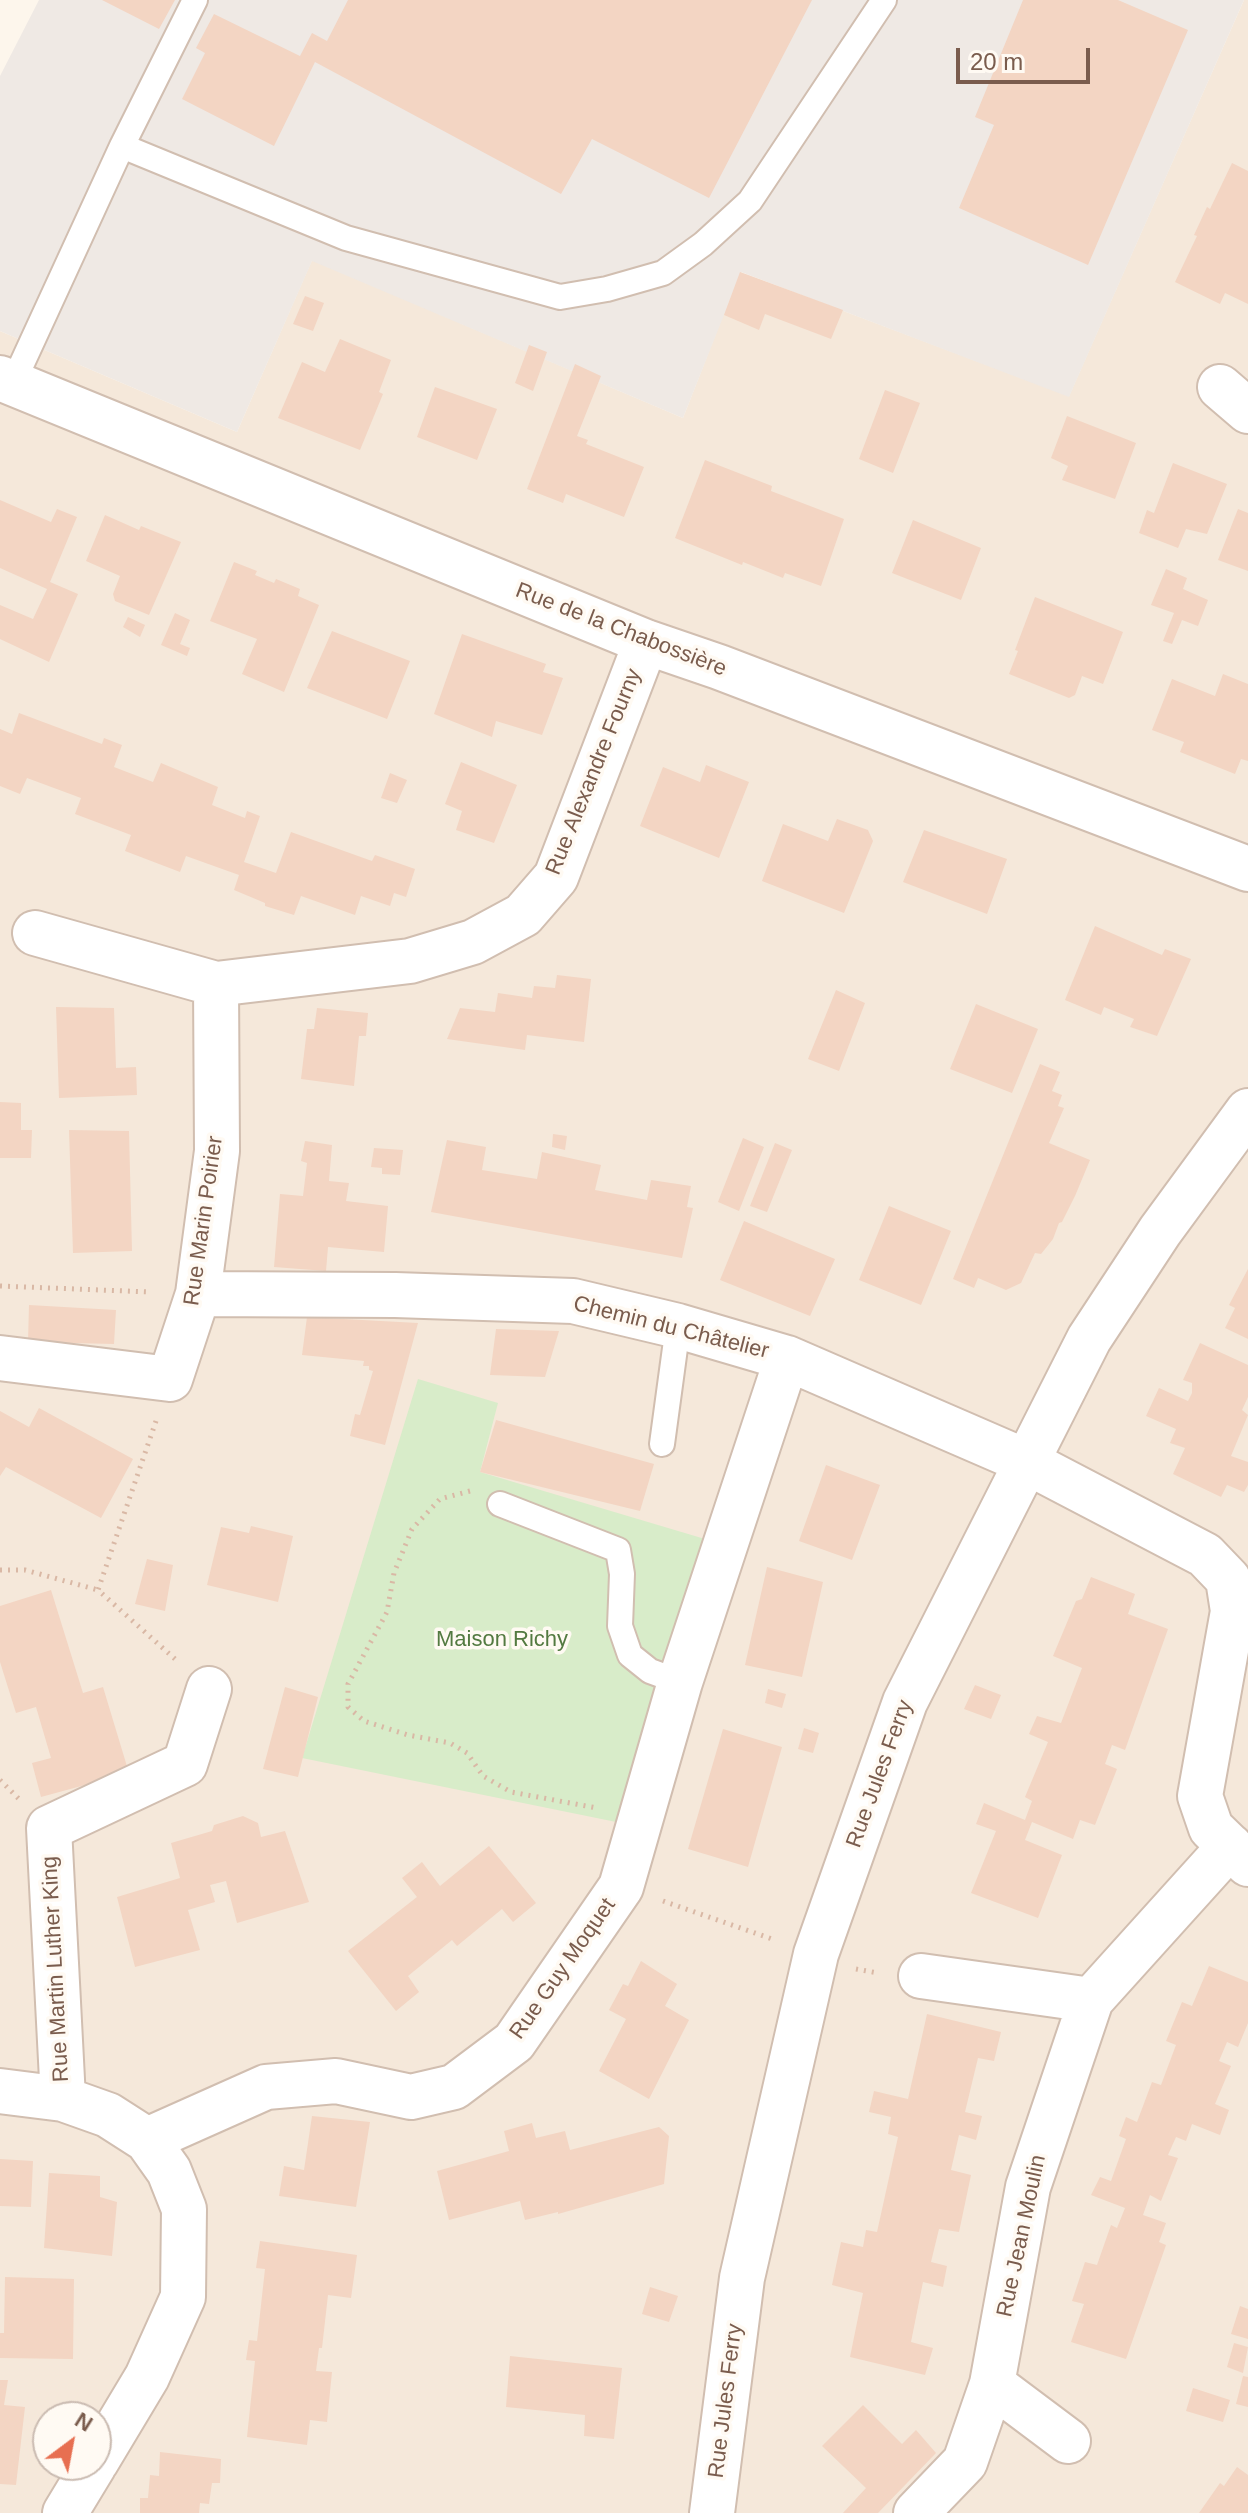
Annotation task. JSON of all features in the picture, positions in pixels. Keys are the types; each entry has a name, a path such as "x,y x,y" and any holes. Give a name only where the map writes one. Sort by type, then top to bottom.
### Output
{"street":[{"name":"Rue de la Chabossière","path":"6,380 646,642 1248,869"},
{"name":"Rue Alexandre Fourny","path":"35,933 216,984 410,961 473,942 523,915 556,877 646,642"},
{"name":"Rue Marin Poirier","path":"170,1379 198,1294 217,1151 216,984"},
{"name":"Rue Jules Ferry","path":"712,2513 742,2278 816,1954 905,1702 1089,1339 1160,1231 1248,1111"},
{"name":"Chemin du Châtelier","path":"198,1294 395,1295 573,1301 678,1326 787,1358 1027,1462 1205,1555 1228,1579 1233,1611 1200,1796 1211,1828 1239,1855"},
{"path":"0,1358 170,1379"},
{"name":"Rue Guy Moquet","path":"147,2140 266,2087 336,2081 411,2097 454,2087 514,2042 621,1887 680,1682 787,1358"},
{"name":"Rue Martin Luther King","path":"63,2099 49,1828 185,1764 209,1689"},
{"name":"Rue Jean Moulin","path":"916,2513 965,2462 992,2384 1028,2187 1091,2000 1239,1855"},
{"path":"921,1976 1091,2000"},
{"path":"0,2091 63,2099 108,2115 147,2140 169,2171 184,2209 183,2297 147,2377 112,2436"},
{"path":"992,2384 1068,2441"},
{"path":"65,2513 85,2481"}],"lane":[{"path":"6,380 195,0"},
{"path":"122,146 346,238 560,297 592,292 663,273 703,244 750,201 884,0"},
{"path":"662,1444 678,1326"},
{"path":"500,1504 618,1550 622,1574 620,1626 630,1655 650,1671 680,1682"}],"path":[{"path":"0,1286 198,1294"},
{"path":"98,1590 170,1379"},
{"path":"500,1504 467,1490 440,1499 412,1529 394,1573 387,1612 348,1684 348,1707 364,1721 408,1735 450,1743 467,1753 483,1776 511,1792 609,1810"},
{"path":"0,1570 25,1570 98,1590 209,1689"},
{"name":"Rue Guy Moquet","path":"621,1887 856,1969 880,1974 921,1976"}],"shaded area":[{"path":"39,0 1244,0 1069,397 741,272 683,418 312,261 237,432 0,331 0,76"},
{"path":"1244,0 1248,0 1248,2513 0,2513 0,331 237,432 312,260 683,418 740,272 1069,396"}],"green space":[{"name":"Maison Richy","path":"418,1379 498,1403 480,1472 705,1539 626,1824 302,1758"}],"building":[{"path":"102,0 175,0 159,29"},
{"path":"348,0 812,0 709,198 592,139 561,194 315,62 274,146 182,99 205,53 196,48 214,14 300,56 312,33 327,41"},
{"path":"1023,0 1118,0 1188,30 1088,265 959,208 994,125 975,117"},
{"path":"1232,163 1248,171 1248,304 1225,293 1220,304 1175,282 1207,207 1210,209"},
{"path":"740,272 843,310 831,339 765,314 759,330 724,315"},
{"path":"305,296 324,303 313,331 293,324"},
{"path":"340,339 391,360 379,392 383,394 360,450 278,418 302,362 325,372"},
{"path":"529,345 547,352 533,391 515,383"},
{"path":"575,364 601,376 577,436 588,440 586,444 644,467 624,517 566,494 563,503 527,489"},
{"path":"435,387 497,409 477,460 417,437"},
{"path":"885,390 920,403 893,473 859,459"},
{"path":"1067,416 1136,443 1115,499 1062,480 1068,466 1051,458"},
{"path":"705,460 772,486 771,491 844,519 821,586 785,573 783,578 743,562 742,565 675,538"},
{"path":"1173,463 1227,484 1207,534 1186,529 1178,548 1139,533 1147,510 1154,513"},
{"path":"0,500 51,522 57,509 77,517 50,582 78,594 49,662 0,639 0,605 33,619 47,589 0,568"},
{"path":"1238,509 1248,513 1248,571 1218,560"},
{"path":"105,515 139,530 141,526 181,542 149,615 115,601 113,594 120,576 86,561"},
{"path":"913,520 981,548 961,600 892,573"},
{"path":"234,562 257,571 255,575 274,583 276,579 300,589 298,596 319,605 284,692 242,674 257,639 210,621"},
{"path":"1166,569 1187,578 1183,589 1208,600 1198,626 1182,620 1172,644 1163,641 1174,613 1151,605"},
{"path":"1035,597 1123,632 1103,684 1082,676 1075,695 1069,698 1009,674"},
{"path":"175,613 190,620 180,644 190,648 187,656 161,645"},
{"path":"128,617 145,625 140,637 123,627"},
{"path":"332,631 410,661 387,719 307,688"},
{"path":"462,634 546,664 543,672 563,678 542,735 496,721 492,737 434,714"},
{"path":"1223,674 1248,684 1248,761 1241,759 1235,774 1180,752 1184,742 1152,730 1172,679 1215,696"},
{"path":"19,713 102,744 104,738 122,745 114,767 153,782 161,763 218,787 212,805 245,818 247,811 260,816 244,862 276,873 291,832 372,861 375,855 415,869 406,897 394,893 390,906 361,896 355,915 301,896 294,915 265,906 265,903 234,890 239,875 186,856 180,872 125,851 131,835 75,814 81,798 27,778 20,794 0,786 0,729 12,734"},
{"path":"461,762 517,785 494,843 456,830 462,811 445,804"},
{"path":"706,765 749,782 719,858 640,826 663,767 700,782"},
{"path":"390,773 407,780 397,803 381,798"},
{"path":"837,819 868,830 873,841 844,913 762,881 783,824 828,841"},
{"path":"924,830 1007,859 987,914 903,882"},
{"path":"1095,926 1162,955 1165,949 1191,959 1157,1036 1130,1027 1134,1019 1104,1007 1101,1015 1065,1000"},
{"path":"557,975 591,979 584,1042 527,1035 525,1050 447,1039 460,1008 495,1012 498,993 532,998 534,986 555,988"},
{"path":"836,990 865,1003 839,1071 808,1059"},
{"path":"976,1004 1038,1029 1012,1093 950,1069"},
{"path":"56,1007 114,1008 116,1068 136,1067 137,1095 59,1098"},
{"path":"317,1008 368,1013 366,1036 359,1036 354,1086 301,1079 307,1029 314,1029"},
{"path":"1040,1064 1060,1072 1052,1091 1062,1095 1058,1106 1064,1108 1049,1143 1090,1160 1053,1239 1041,1254 1035,1253 1021,1283 1006,1290 978,1278 974,1288 953,1279"},
{"path":"0,1102 21,1103 21,1130 32,1130 31,1158 0,1158"},
{"path":"69,1130 129,1131 132,1251 73,1253"},
{"path":"553,1134 567,1136 565,1150 552,1147"},
{"path":"743,1138 764,1147 739,1211 718,1202"},
{"path":"447,1140 486,1147 482,1170 537,1179 542,1152 601,1165 595,1190 647,1200 651,1180 691,1186 687,1207 693,1208 682,1258 431,1212"},
{"path":"305,1141 332,1145 329,1181 349,1183 346,1201 388,1206 384,1252 328,1247 326,1271 274,1267 280,1194 303,1196 307,1163 301,1161"},
{"path":"775,1143 792,1150 767,1212 750,1206"},
{"path":"374,1148 403,1150 400,1175 382,1174 382,1168 371,1167"},
{"path":"889,1206 951,1231 921,1305 859,1280"},
{"path":"744,1221 835,1259 810,1316 720,1280"},
{"path":"1248,1269 1248,1339 1225,1328 1235,1308 1229,1305"},
{"path":"29,1305 116,1310 114,1344 28,1342"},
{"path":"307,1317 418,1323 385,1445 350,1436 355,1414 360,1415 373,1371 369,1370 369,1366 363,1366 364,1361 302,1355"},
{"path":"496,1329 559,1331 545,1377 490,1375"},
{"path":"1200,1343 1248,1365 1248,1397 1242,1410 1248,1415 1231,1456 1248,1462 1248,1485 1244,1492 1227,1485 1221,1497 1173,1474 1185,1448 1170,1443 1176,1429 1146,1416 1159,1388 1188,1401 1192,1383 1183,1380"},
{"path":"39,1408 133,1459 101,1518 6,1467 0,1476 0,1411 29,1427"},
{"path":"496,1420 654,1464 640,1511 480,1472"},
{"path":"826,1465 880,1485 852,1560 799,1541"},
{"path":"251,1526 293,1536 278,1602 207,1585 221,1527 249,1533"},
{"path":"147,1559 173,1565 165,1611 135,1604"},
{"path":"767,1567 823,1582 802,1677 745,1665"},
{"path":"1091,1577 1135,1594 1128,1614 1168,1629 1125,1750 1112,1745 1105,1764 1117,1769 1095,1825 1080,1820 1073,1839 1032,1822 1025,1840 1062,1855 1038,1918 971,1893 996,1831 976,1824 984,1803 1025,1820 1032,1801 1025,1797 1048,1742 1029,1734 1037,1716 1061,1723 1082,1668 1053,1656 1076,1601 1082,1599"},
{"path":"51,1590 83,1693 103,1687 129,1773 41,1797 32,1763 51,1758 36,1707 16,1713 0,1662 0,1606"},
{"path":"975,1685 1001,1695 991,1719 964,1709"},
{"path":"285,1687 318,1697 298,1777 263,1769"},
{"path":"768,1689 786,1694 782,1708 765,1703"},
{"path":"804,1728 819,1733 813,1753 798,1749"},
{"path":"723,1729 782,1747 748,1867 688,1849"},
{"path":"243,1816 258,1823 261,1837 285,1831 309,1902 237,1923 226,1881 210,1885 215,1902 188,1910 200,1950 135,1967 117,1897 180,1878 171,1843 212,1831 214,1825"},
{"path":"489,1846 536,1903 513,1922 502,1909 457,1946 452,1940 408,1976 419,1992 396,2011 348,1951 417,1897 402,1878 422,1862 440,1886"},
{"path":"641,1961 677,1984 665,2006 689,2020 649,2099 599,2071 626,2019 609,2010 623,1984 628,1986"},
{"path":"1209,1966 1248,1982 1248,2023 1238,2047 1227,2042 1219,2061 1231,2066 1215,2104 1229,2110 1220,2135 1192,2124 1186,2141 1176,2137 1168,2155 1178,2158 1161,2201 1150,2195 1143,2215 1166,2223 1159,2242 1166,2245 1126,2359 1071,2342 1084,2304 1072,2301 1085,2262 1097,2265 1111,2225 1117,2228 1125,2208 1091,2195 1100,2177 1111,2181 1126,2139 1119,2136 1126,2117 1137,2122 1152,2082 1161,2085 1176,2045 1166,2041 1182,2002 1192,2006"},
{"path":"927,2014 1001,2032 994,2061 978,2058 965,2112 982,2116 976,2140 959,2135 951,2170 971,2175 959,2232 939,2229 931,2262 947,2266 943,2287 923,2282 911,2342 933,2348 925,2375 850,2357 863,2293 832,2285 841,2242 863,2247 866,2230 877,2232 898,2137 888,2134 891,2117 869,2112 874,2091 908,2099"},
{"path":"312,2116 370,2122 356,2207 279,2196 284,2166 304,2170"},
{"path":"532,2123 536,2138 565,2131 570,2150 659,2127 669,2136 664,2184 558,2214 525,2220 520,2201 449,2220 437,2171 509,2151 504,2131"},
{"path":"0,2159 33,2161 31,2207 0,2206"},
{"path":"49,2173 100,2176 100,2197 117,2202 112,2256 44,2248"},
{"path":"260,2241 357,2255 351,2298 328,2295 316,2371 332,2372 327,2422 310,2420 307,2445 247,2437 255,2361 246,2360 249,2340 257,2341 265,2269 256,2268"},
{"path":"5,2277 74,2279 73,2359 0,2358 0,2333 4,2333"},
{"path":"650,2287 678,2296 669,2322 642,2314"},
{"path":"1240,2306 1248,2309 1248,2339 1231,2334"},
{"path":"1234,2343 1248,2347 1243,2373 1227,2367"},
{"path":"510,2356 622,2368 614,2439 584,2436 585,2415 506,2407"},
{"path":"1243,2376 1248,2377 1248,2407 1236,2404"},
{"path":"0,2380 8,2380 4,2405 25,2407 16,2485 0,2484"},
{"path":"1193,2388 1230,2400 1223,2422 1186,2411"},
{"path":"863,2405 902,2444 916,2430 936,2453 878,2513 843,2513 866,2488 822,2446"},
{"path":"160,2452 221,2459 220,2483 212,2483 209,2504 200,2503 199,2513 140,2513 140,2498 148,2498 150,2475 159,2476"},
{"path":"1237,2467 1248,2475 1248,2513 1199,2513 1220,2483 1224,2486"}]}
